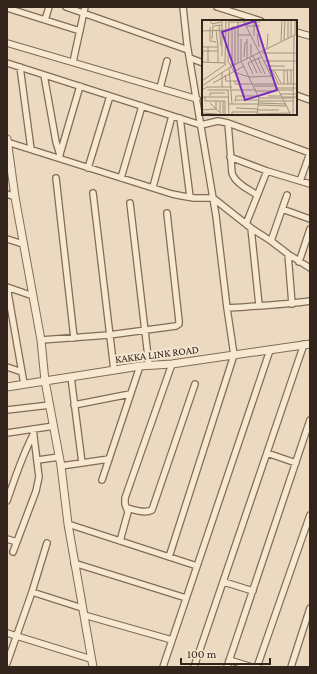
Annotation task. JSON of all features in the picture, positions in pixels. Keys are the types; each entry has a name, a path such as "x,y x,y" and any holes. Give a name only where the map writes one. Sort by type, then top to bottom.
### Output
{"street":[{"path":"45,20 49,7"},
{"path":"66,7 85,10 188,50"},
{"path":"169,557 234,355 213,198 188,50 183,7"},
{"path":"217,7 258,20"},
{"path":"7,8 80,31"},
{"path":"73,62 85,10"},
{"path":"297,32 310,36"},
{"path":"7,43 197,99"},
{"path":"190,58 202,63"},
{"path":"160,88 167,61"},
{"path":"7,63 201,125 218,122 228,123 310,153 300,181"},
{"path":"20,67 31,149"},
{"path":"44,75 59,157"},
{"path":"59,157 80,86"},
{"path":"297,95 310,100"},
{"path":"88,168 110,96"},
{"path":"121,178 142,106"},
{"path":"152,187 172,116"},
{"path":"180,118 190,198"},
{"path":"228,123 233,177 236,181 257,195"},
{"path":"93,665 74,563 60,457 45,381 41,340 15,197 7,140 88,168 172,194 190,198 213,198 249,226 272,241 299,262 310,268"},
{"path":"230,157 310,184"},
{"path":"259,305 249,226 257,195 267,170"},
{"path":"56,178 74,338"},
{"path":"93,193 114,370"},
{"path":"7,194 15,197"},
{"path":"272,241 287,195"},
{"path":"130,203 149,366"},
{"path":"282,209 310,219"},
{"path":"41,340 109,335 176,326 179,322 167,213"},
{"path":"299,262 310,229"},
{"path":"7,239 23,244"},
{"path":"288,254 292,304"},
{"path":"24,384 7,287 33,296"},
{"path":"227,308 292,304 310,301"},
{"path":"194,667 267,453 307,344"},
{"name":"KAKKA LINK ROAD","path":"7,387 140,366 172,364 307,344"},
{"path":"163,667 270,350"},
{"path":"120,541 128,515 125,504 126,498 172,364"},
{"path":"102,480 140,366"},
{"path":"7,367 22,372"},
{"path":"71,377 82,463"},
{"path":"127,508 145,512 152,510 195,384"},
{"path":"74,405 130,394"},
{"path":"7,410 50,405"},
{"path":"227,667 310,420"},
{"path":"7,433 33,432 54,426"},
{"path":"13,552 39,481 38,460 33,432"},
{"path":"7,501 33,432"},
{"path":"267,453 296,463"},
{"path":"38,460 60,457"},
{"path":"61,466 109,459"},
{"path":"257,667 308,530 310,515"},
{"path":"68,524 197,566"},
{"path":"7,539 17,542"},
{"path":"7,663 32,592 47,543"},
{"path":"74,563 186,598"},
{"path":"224,582 253,591"},
{"path":"32,592 83,612 172,640"},
{"path":"290,667 310,608"},
{"path":"7,633 93,665"},
{"path":"229,660 252,667"}]}
